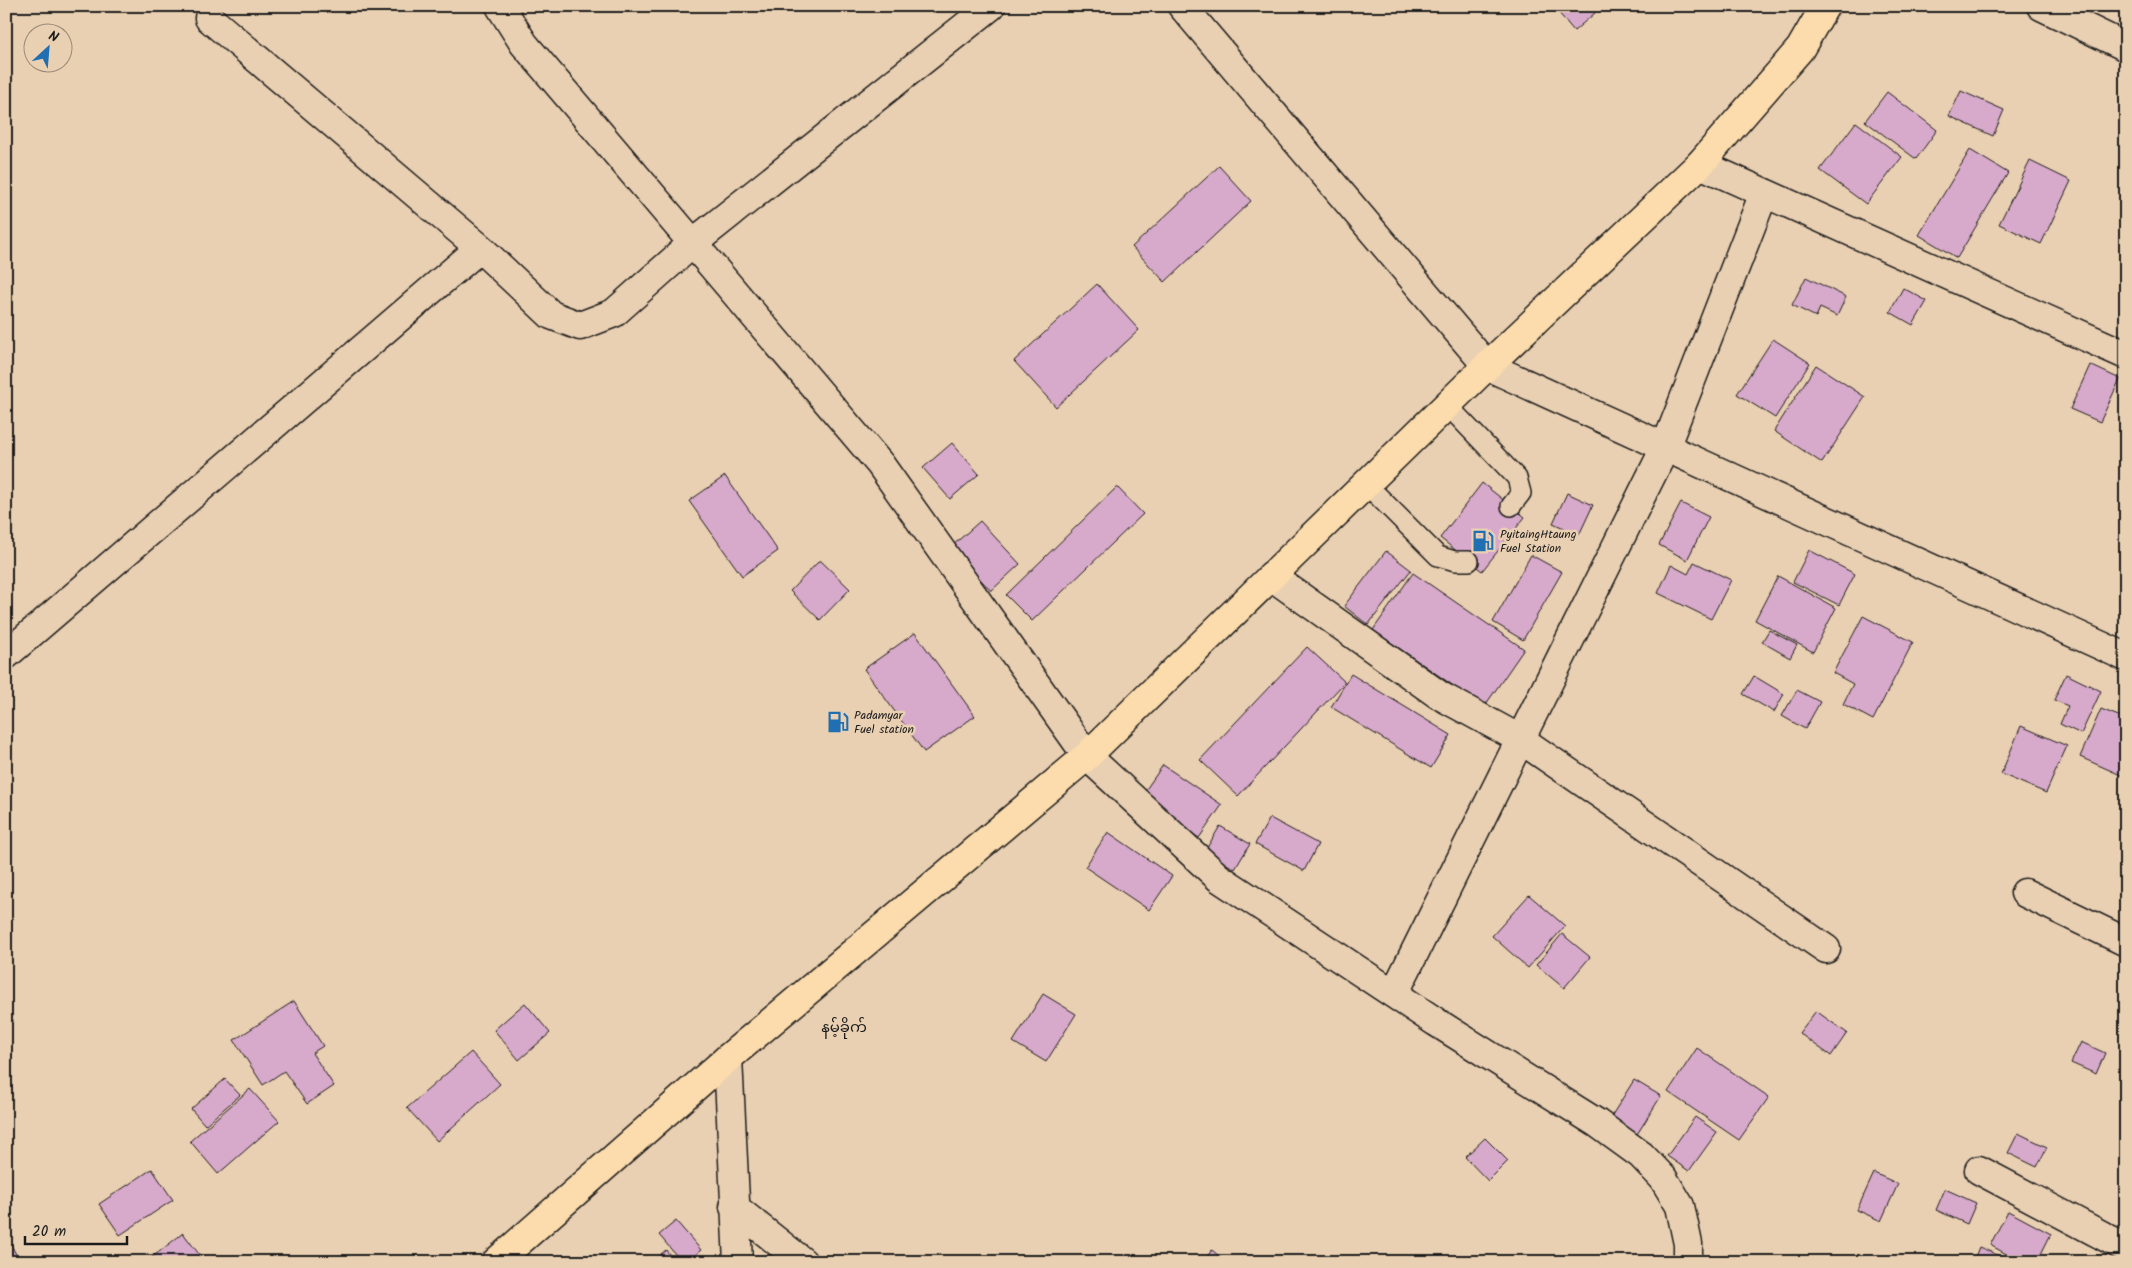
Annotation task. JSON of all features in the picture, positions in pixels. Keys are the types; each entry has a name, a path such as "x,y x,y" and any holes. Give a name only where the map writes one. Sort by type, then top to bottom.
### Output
{"main road":[{"path":"496,1262 728,1058 1087,756 1487,366 1700,164 1800,49 1825,6"}],"street":[{"path":"500,6 524,44 880,464 1087,756 1219,878 1394,994 1597,1123 1641,1155 1663,1178 1680,1206 1688,1244 1688,1262"},
{"path":"209,18 480,248 551,315 580,326 614,313 693,244 991,6"},
{"path":"1182,6 1487,366 2126,657"},
{"path":"2042,6 2126,47"},
{"path":"1700,164 2126,356"},
{"path":"1394,994 1665,448 1764,193"},
{"path":"6,656 480,248"},
{"path":"1271,576 1439,695 1520,739 1826,949"},
{"path":"2025,893 2126,942"},
{"path":"728,1058 738,1262"},
{"path":"1979,1170 2126,1248"},
{"path":"734,1207 803,1262"}],"lane":[{"path":"1447,405 1517,478 1521,493 1511,506"},
{"path":"1366,484 1438,556 1455,561 1469,560"}],"building":[{"path":"1553,6 1589,6 1595,13 1574,31"},
{"path":"1961,91 2004,110 1993,136 1949,116"},
{"path":"1887,92 1937,130 1916,159 1865,121"},
{"path":"1856,122 1902,157 1866,204 1820,170"},
{"path":"1970,150 2008,173 1957,258 1919,235"},
{"path":"2030,161 2071,181 2041,244 1999,224"},
{"path":"1219,166 1251,201 1165,282 1132,247"},
{"path":"1806,277 1846,297 1837,316 1820,308 1816,317 1792,305"},
{"path":"1097,284 1139,330 1056,407 1014,361"},
{"path":"1903,288 1927,301 1913,325 1890,312"},
{"path":"1773,339 1810,363 1775,418 1737,394"},
{"path":"1816,365 1865,397 1822,463 1774,431"},
{"path":"2090,365 2120,379 2100,422 2070,409"},
{"path":"952,443 979,474 950,499 923,468"},
{"path":"725,476 778,551 742,576 689,501"},
{"path":"1482,483 1525,517 1482,571 1440,538"},
{"path":"1117,487 1143,514 1032,621 1006,595"},
{"path":"1567,493 1593,505 1579,535 1553,523"},
{"path":"1681,503 1709,517 1687,560 1659,545"},
{"path":"980,521 1020,564 991,591 951,547"},
{"path":"1809,550 1855,574 1839,605 1793,582"},
{"path":"1386,551 1411,570 1368,625 1344,606"},
{"path":"1531,555 1562,572 1523,640 1493,622"},
{"path":"820,560 850,589 820,620 790,591"},
{"path":"1694,562 1731,580 1711,619 1658,593 1671,565 1688,574"},
{"path":"1413,573 1524,649 1484,707 1373,630"},
{"path":"1778,576 1836,608 1813,652 1755,620"},
{"path":"1863,616 1913,642 1873,720 1843,704 1853,684 1833,673"},
{"path":"1769,630 1797,645 1790,658 1762,642"},
{"path":"915,633 975,716 924,752 864,669"},
{"path":"1307,647 1345,682 1238,796 1200,760"},
{"path":"1351,674 1451,735 1431,768 1331,707"},
{"path":"2066,674 2101,691 2081,734 2060,724 2068,706 2054,700"},
{"path":"1754,676 1784,694 1774,712 1743,694"},
{"path":"1797,690 1820,702 1805,729 1782,716"},
{"path":"2101,709 2126,719 2126,769 2123,776 2080,757"},
{"path":"2021,726 2067,746 2046,793 2001,774"},
{"path":"1163,765 1222,805 1199,838 1140,798"},
{"path":"1270,818 1318,844 1304,871 1255,844"},
{"path":"1220,826 1250,844 1235,869 1205,851"},
{"path":"1108,832 1172,876 1149,910 1085,867"},
{"path":"1529,895 1565,926 1528,968 1492,936"},
{"path":"1562,934 1590,957 1564,988 1536,965"},
{"path":"1043,994 1076,1014 1046,1062 1013,1042"},
{"path":"294,1001 323,1046 312,1053 334,1086 307,1104 284,1071 263,1085 234,1040"},
{"path":"525,1003 550,1033 519,1060 494,1030"},
{"path":"1816,1011 1847,1033 1831,1056 1799,1033"},
{"path":"2081,1042 2105,1053 2096,1074 2071,1063"},
{"path":"1697,1048 1769,1097 1739,1140 1668,1092"},
{"path":"471,1052 500,1084 437,1141 407,1108"},
{"path":"225,1079 240,1095 205,1125 191,1109"},
{"path":"1634,1080 1661,1096 1636,1136 1609,1120"},
{"path":"250,1089 279,1121 218,1174 190,1141"},
{"path":"1695,1117 1717,1132 1689,1171 1667,1156"},
{"path":"2018,1133 2047,1147 2037,1167 2008,1153"},
{"path":"1485,1138 1508,1161 1488,1181 1465,1157"},
{"path":"152,1169 173,1200 120,1235 99,1204"},
{"path":"1874,1173 1898,1184 1881,1221 1857,1210"},
{"path":"1945,1189 1976,1203 1967,1224 1936,1210"},
{"path":"2008,1211 2051,1234 2037,1262 2007,1262 2010,1256 1990,1245"},
{"path":"676,1221 701,1250 687,1262 682,1262 659,1235"},
{"path":"183,1233 205,1262 146,1262"},
{"path":"6,1235 20,1262 6,1262"},
{"path":"1979,1247 2005,1258 2003,1262 1973,1262"},
{"path":"666,1250 675,1262 651,1262"},
{"path":"1212,1250 1226,1262 1203,1262"}],"place":[{"name":"PyitaingHtaung Fuel Station","path":"1483,541"},
{"name":"Padamyar Fuel station","path":"838,722"}],"district":[{"name":"နမ့်ခိုက်","path":"844,1028"}]}
